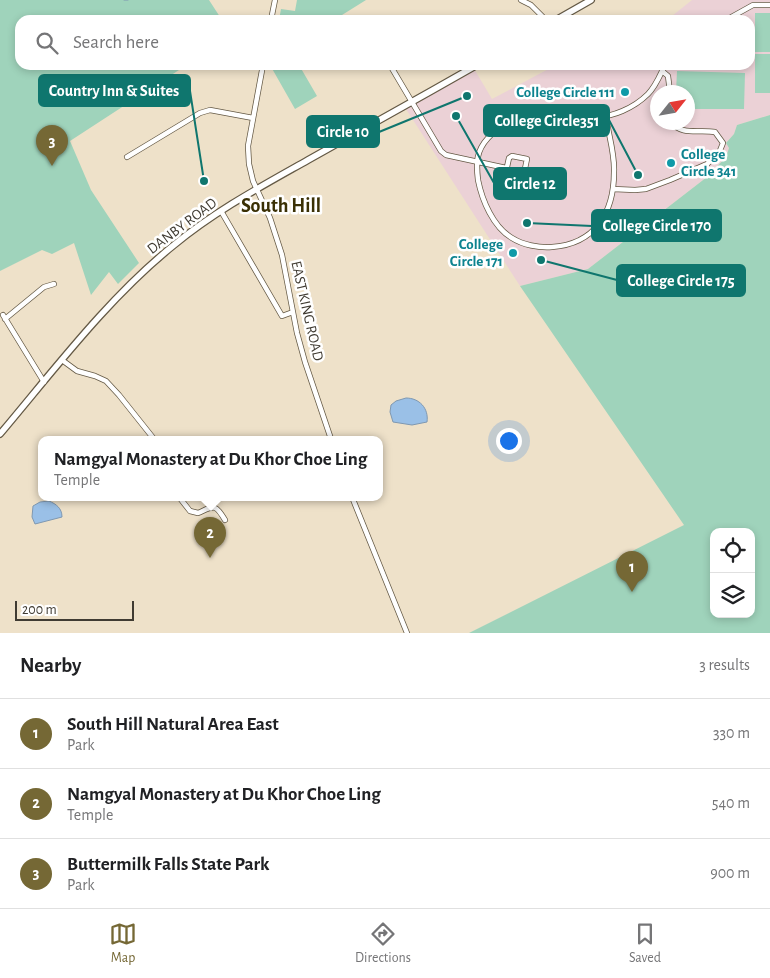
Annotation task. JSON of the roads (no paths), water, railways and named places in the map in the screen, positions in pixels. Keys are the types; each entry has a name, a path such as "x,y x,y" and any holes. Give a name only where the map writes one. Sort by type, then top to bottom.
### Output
{"main road":[{"path":"565,15 591,0"},
{"name":"DANBY ROAD","path":"0,434 62,360 131,283 174,245 257,188 468,70"}],"street":[{"path":"272,15 275,0"},
{"path":"521,0 531,5 541,15"},
{"path":"735,15 753,5 770,5"},
{"name":"EAST KING ROAD","path":"262,70 248,146 248,158 251,174 282,255 305,362 330,436"},
{"path":"393,70 441,151 446,155 506,168"},
{"path":"606,116 614,172 610,206 601,222 589,235 574,243 544,248 511,238 497,223 485,205 480,187 476,162 487,140 506,122 519,114 534,109 606,116 617,113 648,94 657,83 662,71 668,76 669,85"},
{"path":"127,157 200,113 210,110 253,118"},
{"path":"613,189 646,189 707,164 722,148 723,143 715,132 681,130"},
{"path":"510,157 527,159 522,183 509,181 505,176 506,168 510,157"},
{"path":"221,211 282,316 293,312"},
{"path":"44,382 4,317 44,287 54,284"},
{"path":"62,360 77,371 106,381 152,436"},
{"path":"182,501 190,511 198,513 212,506 218,509 225,520"},
{"path":"354,501 407,633"}],"water":[{"path":"406,398 419,402 425,408 427,422 412,425 393,422 390,412 391,405 396,401"},
{"path":"49,501 58,507 62,517 35,524 32,517 33,506 40,502"}],"place":[{"name":"College Circle 111","path":"625,92"},
{"name":"Circle 10","path":"467,96"},
{"name":"Circle 12","path":"456,116"},
{"name":"College Circle 341","path":"671,163"},
{"name":"Buttermilk Falls State Park","path":"52,166"},
{"name":"College Circle351","path":"638,175"},
{"name":"Country Inn & Suites","path":"204,181"},
{"name":"College Circle 170","path":"527,223"},
{"name":"College Circle 171","path":"513,253"},
{"name":"College Circle 175","path":"541,260"},
{"name":"Namgyal Monastery at Du Khor Choe Ling","path":"210,558"},
{"name":"South Hill Natural Area East","path":"632,592"}],"district":[{"name":"South Hill","path":"281,206"}]}
